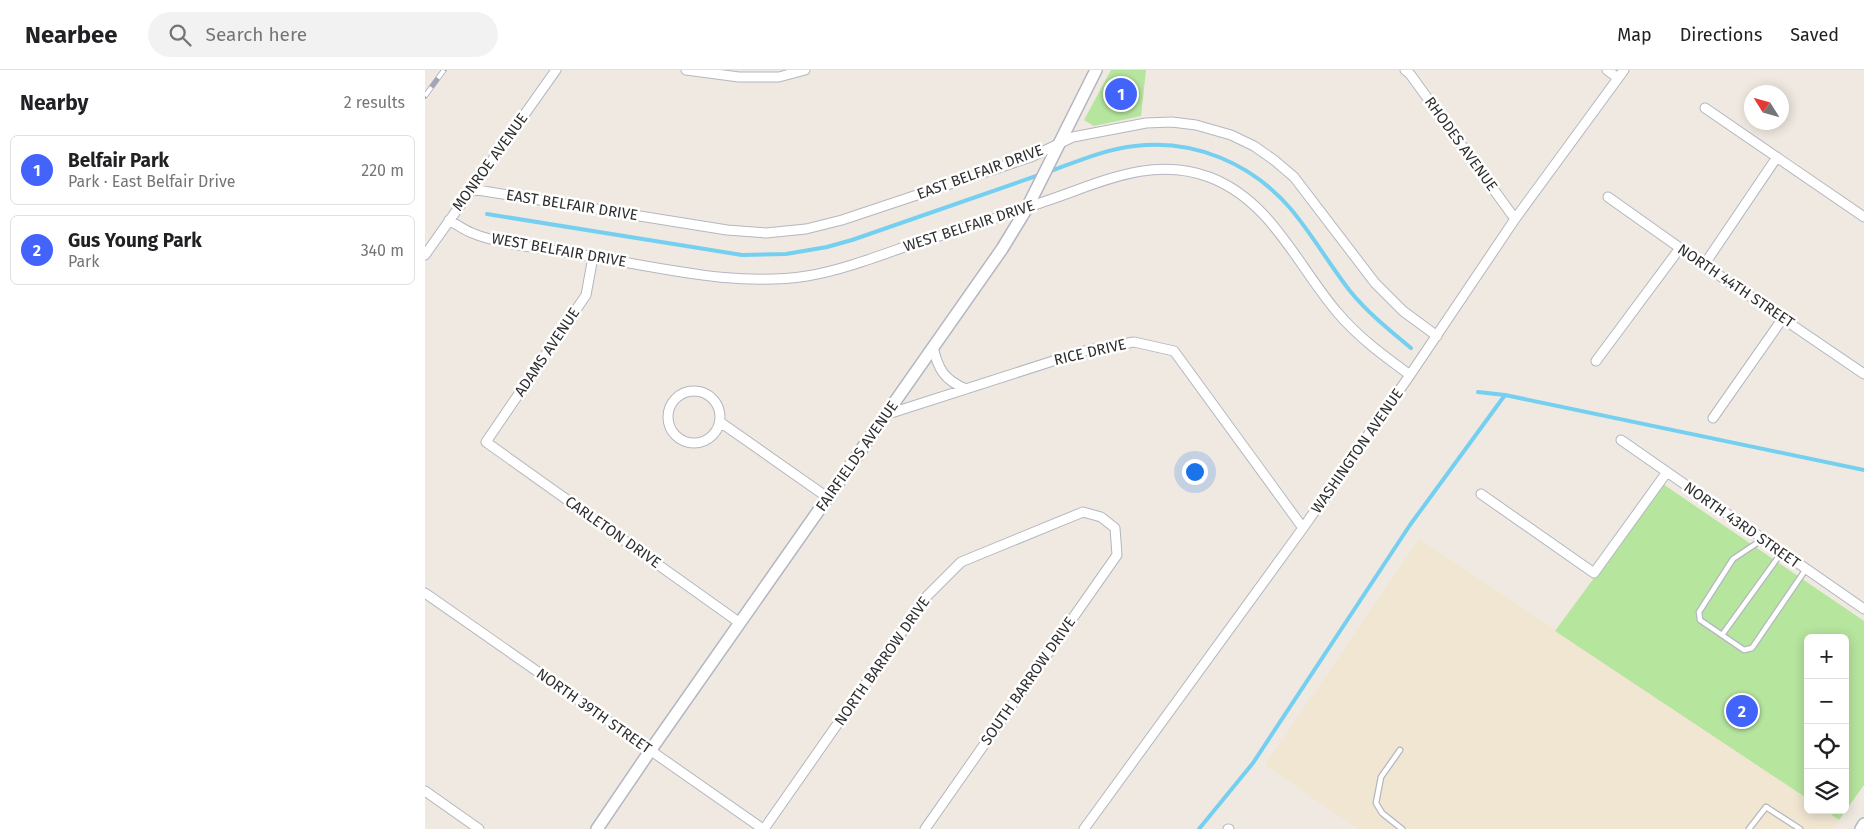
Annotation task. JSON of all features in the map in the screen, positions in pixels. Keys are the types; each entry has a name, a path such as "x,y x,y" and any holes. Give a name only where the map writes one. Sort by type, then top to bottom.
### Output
{"street":[{"name":"MONROE AVENUE","path":"425,255 556,70"},
{"path":"686,70 739,77 779,77 805,70"},
{"name":"FAIRFIELDS AVENUE","path":"597,829 1002,249 1029,203 1096,70"},
{"name":"RHODES AVENUE","path":"1405,70 1410,74 1515,219"},
{"path":"1607,70 1621,74"},
{"name":"WASHINGTON AVENUE","path":"1084,829 1303,528 1437,336 1515,219 1621,74"},
{"path":"1705,108 1864,217"},
{"name":"EAST BELFAIR DRIVE","path":"471,189 727,230 753,232 791,231 841,220 1031,157 1073,137 1133,124 1184,123 1208,127 1231,135 1274,160 1294,177 1375,283 1403,311 1437,336"},
{"path":"1704,265 1777,157"},
{"name":"WEST BELFAIR DRIVE","path":"449,220 481,236 507,243 739,279 792,278 847,266 1029,203 1102,181 1141,170 1173,168 1209,177 1229,187 1257,208 1279,232 1341,317 1370,345 1410,375"},
{"name":"NORTH 44TH STREET","path":"1608,197 1864,374"},
{"path":"1597,361 1680,248"},
{"name":"ADAMS AVENUE","path":"486,442 586,296 593,257"},
{"path":"1713,418 1783,318"},
{"name":"RICE DRIVE","path":"885,415 1084,351 1134,342 1175,351 1303,528"},
{"path":"933,347 941,371 951,382 966,389"},
{"path":"696,391 704,392 717,404 720,412 720,422 713,436 706,441 688,443 674,434 669,426 669,409 673,401 680,395 696,391"},
{"path":"720,422 827,497"},
{"name":"NORTH 43RD STREET","path":"1621,440 1864,608"},
{"name":"CARLETON DRIVE","path":"486,442 740,623"},
{"path":"1481,494 1594,573 1667,472"},
{"name":"NORTH BARROW DRIVE","path":"763,829 927,596 961,562 1083,512 1101,517 1115,528"},
{"name":"SOUTH BARROW DRIVE","path":"925,829 1117,555 1115,528"},
{"name":"NORTH 39TH STREET","path":"425,593 763,829"},
{"path":"425,791 479,829"},
{"path":"1861,829 1864,824"}],"lane":[{"path":"1763,539 1733,559 1699,612 1700,620 1721,635 1744,650 1752,648 1806,569"},
{"path":"1721,635 1782,552"},
{"path":"1401,750 1381,777 1376,803 1382,813 1402,829"},
{"path":"1749,829 1766,807 1796,828"}],"shaded area":[{"path":"1419,539 1804,796 1804,814 1831,814 1839,820 1833,829 1358,829 1265,765"}],"green space":[{"path":"1111,70 1146,70 1141,116 1094,126 1084,120"},
{"path":"1663,484 1864,621 1864,785 1849,806 1849,634 1804,634 1804,796 1555,631"},
{"path":"1831,814 1843,814 1839,820"}],"waterway":[{"path":"1048,172 1113,150 1157,145 1179,146 1200,151 1239,167 1258,178 1275,192 1306,228 1342,281 1357,299 1379,321 1411,348"},
{"path":"487,214 742,255 786,254 827,247 852,240 1039,175"},
{"path":"1478,392 1505,395 1864,470"},
{"path":"1199,829 1253,763 1410,525 1505,395"}],"railway":[{"path":"425,96 444,70"}],"place":[{"name":"Belfair Park","path":"1121,94"},
{"name":"Gus Young Park","path":"1742,711"}]}
